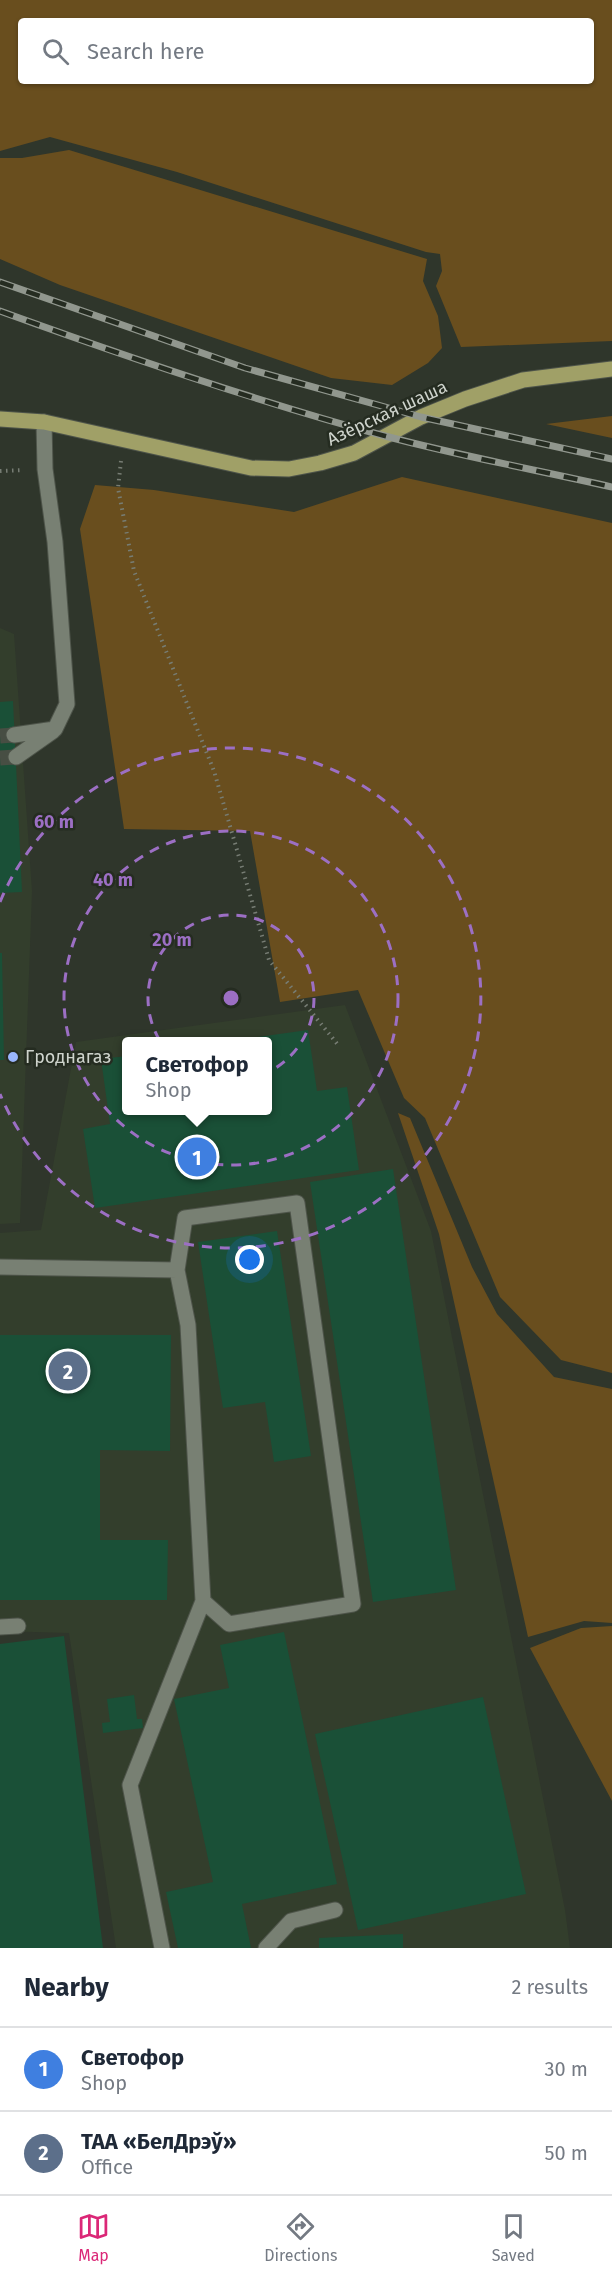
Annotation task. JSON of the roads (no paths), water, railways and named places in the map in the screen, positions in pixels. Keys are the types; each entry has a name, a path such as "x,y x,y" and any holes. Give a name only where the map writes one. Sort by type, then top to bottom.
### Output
{"main road":[{"name":"Азёрская шаша","path":"0,419 44,422 250,468 289,469 320,464 354,453 421,417 465,399 523,380 612,369"}],"lane":[{"path":"16,758 55,729 67,704 55,542 45,469 44,422"},
{"path":"14,735 55,729"},
{"path":"162,1948 130,1785 203,1601 188,1325 177,1270 185,1218 297,1203 353,1604 228,1624 203,1601"},
{"path":"0,1267 177,1270"},
{"path":"0,1628 18,1626"},
{"path":"266,1948 291,1921 334,1910"}],"tunnel":[{"path":"0,736 14,735"},
{"path":"0,758 16,757"}],"railway":[{"path":"0,282 245,368 421,417 612,459"},
{"path":"0,311 191,378 336,422 442,450 612,487"}],"place":[{"name":"Гроднагаз","path":"13,1057"},
{"name":"Светофор","path":"197,1157"},
{"name":"ТАА «БелДрэў»","path":"68,1371"}]}
